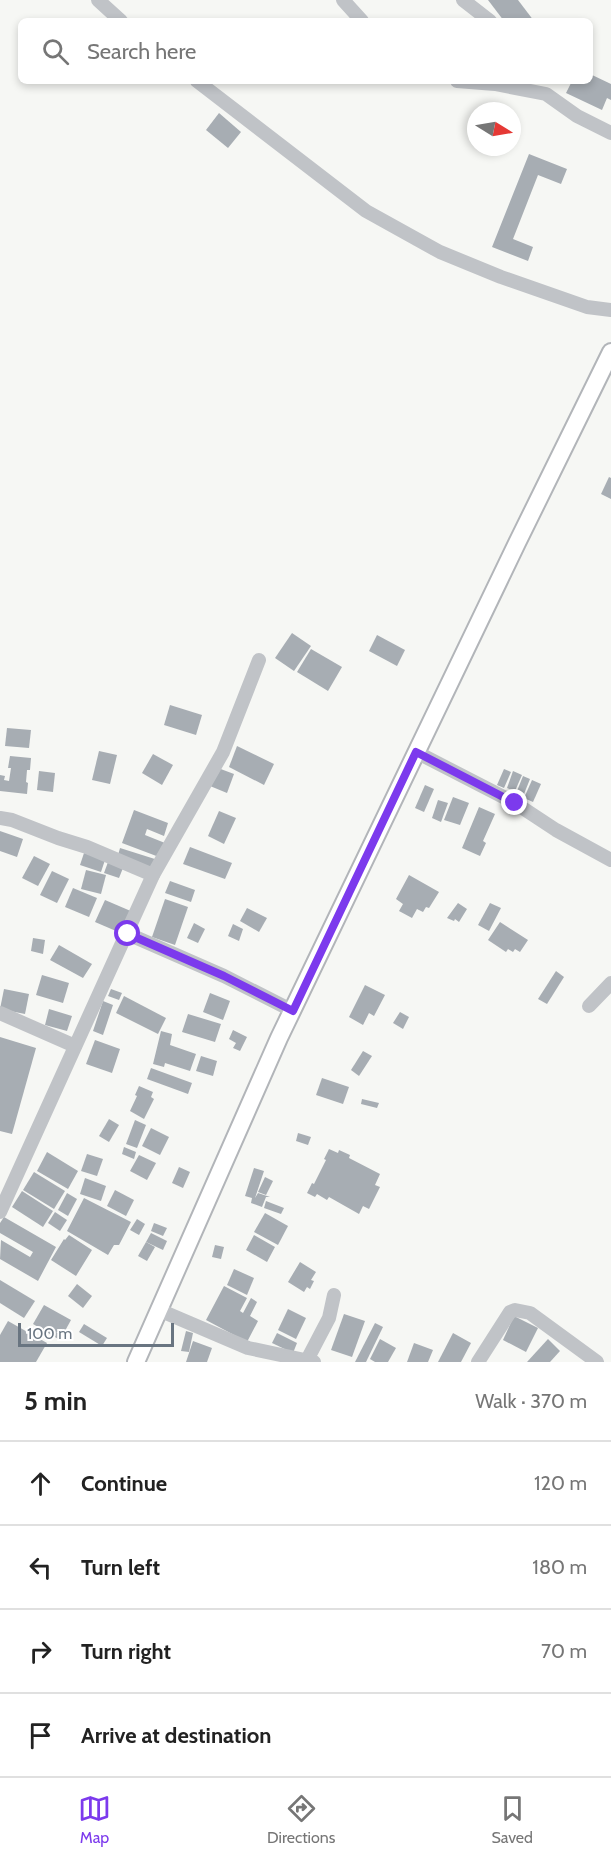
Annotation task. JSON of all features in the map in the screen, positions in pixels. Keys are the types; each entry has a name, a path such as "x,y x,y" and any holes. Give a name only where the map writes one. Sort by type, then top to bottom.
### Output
{"main road":[{"path":"136,1360 293,1011 416,752 609,360"}],"street":[{"path":"98,0 118,18"},
{"path":"343,0 359,18"},
{"path":"463,0 486,18"},
{"path":"201,84 366,211 440,252 501,277 587,307 611,310"},
{"path":"495,84 546,94"},
{"path":"538,84 546,94 577,116 611,133"},
{"path":"0,1212 153,875 224,752 259,660"},
{"path":"416,752 515,803 556,830 611,860"},
{"path":"0,818 12,820 87,847 153,875"},
{"path":"128,934 224,976 293,1011"},
{"path":"589,1006 611,984"},
{"path":"0,1012 75,1047"},
{"path":"159,1310 248,1348 309,1361 329,1318 334,1295"},
{"path":"478,1362 510,1312 515,1310 530,1312 597,1362"}],"building":[{"path":"488,0 518,0 532,18 502,18"},
{"path":"593,75 611,84 611,100 607,98 602,110 566,93 570,84 593,84"},
{"path":"219,113 241,132 228,148 206,130"},
{"path":"529,154 567,169 561,184 538,175 513,239 533,247 528,261 492,247"},
{"path":"609,477 611,478 611,499 601,494"},
{"path":"292,633 311,646 294,671 275,658"},
{"path":"377,635 405,650 397,666 369,651"},
{"path":"311,649 342,667 328,691 297,672"},
{"path":"170,705 202,715 196,735 164,725"},
{"path":"7,728 31,730 29,748 5,746"},
{"path":"237,746 274,764 264,785 229,767"},
{"path":"99,751 117,755 110,784 92,780"},
{"path":"153,754 173,765 162,785 142,773"},
{"path":"10,756 31,758 30,770 27,770 27,794 0,791 0,775 5,776 4,780 9,781"},
{"path":"218,768 234,774 227,793 210,786"},
{"path":"504,769 511,772 504,788 497,785"},
{"path":"39,771 55,773 53,792 37,790"},
{"path":"513,771 522,775 515,791 507,788"},
{"path":"523,776 530,779 524,794 517,791"},
{"path":"532,780 541,784 533,802 524,798"},
{"path":"425,785 434,789 424,812 415,808"},
{"path":"453,797 469,803 460,825 444,820"},
{"path":"438,800 448,803 441,822 432,818"},
{"path":"479,807 495,814 483,841 486,843 480,856 462,848"},
{"path":"134,810 168,823 164,836 147,829 145,835 165,843 159,857 122,843"},
{"path":"219,811 236,818 224,844 208,836"},
{"path":"0,831 23,839 17,857 0,851"},
{"path":"190,847 232,863 225,879 183,864"},
{"path":"120,848 158,860 154,871 117,859"},
{"path":"84,853 105,860 101,872 80,865"},
{"path":"34,856 50,864 38,886 22,878"},
{"path":"108,862 123,868 119,878 104,873"},
{"path":"86,870 106,875 101,894 81,889"},
{"path":"52,871 69,879 57,903 40,895"},
{"path":"409,875 439,892 429,908 426,907 423,912 417,909 412,918 399,911 403,904 396,899"},
{"path":"170,881 195,890 191,902 165,893"},
{"path":"73,888 97,898 89,917 65,907"},
{"path":"165,899 188,907 175,945 152,937"},
{"path":"105,900 133,912 123,934 95,922"},
{"path":"458,903 467,909 459,922 447,918"},
{"path":"490,903 501,908 489,931 478,925"},
{"path":"247,908 267,918 259,932 240,921"},
{"path":"500,922 528,940 520,952 508,949 506,952 488,940"},
{"path":"194,923 205,929 198,943 187,938"},
{"path":"233,924 243,929 239,941 228,936"},
{"path":"33,938 45,940 43,954 31,951"},
{"path":"59,945 92,964 83,978 50,960"},
{"path":"556,971 564,977 547,1004 538,999"},
{"path":"42,975 69,983 63,1003 36,995"},
{"path":"365,985 385,995 374,1016 369,1013 363,1025 349,1017"},
{"path":"4,989 29,994 25,1014 0,1009"},
{"path":"111,989 122,993 119,1000 108,996"},
{"path":"210,993 230,1001 223,1020 203,1012"},
{"path":"124,996 166,1018 158,1034 116,1013"},
{"path":"103,1001 113,1005 103,1035 93,1031"},
{"path":"49,1009 72,1016 67,1031 45,1025"},
{"path":"400,1012 409,1017 403,1029 393,1023"},
{"path":"188,1014 221,1024 215,1042 182,1032"},
{"path":"233,1030 247,1037 240,1051 233,1048 236,1043 229,1039"},
{"path":"161,1031 172,1034 170,1045 196,1054 190,1071 165,1063 164,1067 153,1064"},
{"path":"0,1037 36,1048 12,1134 0,1131"},
{"path":"95,1040 120,1049 112,1073 86,1064"},
{"path":"363,1051 372,1056 359,1076 351,1070"},
{"path":"201,1056 217,1061 213,1076 196,1071"},
{"path":"151,1068 192,1083 188,1094 147,1079"},
{"path":"322,1078 349,1087 343,1104 316,1095"},
{"path":"139,1086 153,1092 151,1097 154,1099 144,1119 130,1111"},
{"path":"362,1099 379,1103 377,1108 361,1104"},
{"path":"109,1119 119,1125 109,1142 99,1136"},
{"path":"135,1120 146,1125 137,1148 126,1144"},
{"path":"151,1128 169,1137 160,1155 142,1146"},
{"path":"298,1133 311,1137 308,1145 296,1141"},
{"path":"124,1147 136,1152 134,1159 122,1154"},
{"path":"329,1149 350,1155 349,1158 380,1174 375,1185 380,1187 369,1209 363,1206 359,1214 329,1197 327,1200 317,1194 315,1197 307,1193 326,1160 324,1159"},
{"path":"47,1152 78,1171 68,1189 37,1171"},
{"path":"87,1154 103,1159 97,1176 81,1171"},
{"path":"139,1155 156,1163 147,1180 130,1171"},
{"path":"179,1167 190,1172 183,1188 172,1183"},
{"path":"254,1168 264,1171 255,1198 258,1193 270,1197 266,1197 262,1207 251,1203 252,1198 245,1196"},
{"path":"34,1172 65,1191 54,1209 23,1190"},
{"path":"265,1177 273,1181 266,1195 258,1192"},
{"path":"85,1178 106,1186 101,1201 80,1194"},
{"path":"115,1190 134,1200 126,1216 107,1206"},
{"path":"22,1191 53,1211 43,1227 12,1207"},
{"path":"67,1193 77,1199 68,1216 58,1210"},
{"path":"84,1198 131,1222 119,1245 114,1245 108,1255 67,1231"},
{"path":"266,1201 284,1208 281,1214 264,1208"},
{"path":"55,1212 67,1220 60,1231 48,1223"},
{"path":"265,1213 288,1226 278,1245 254,1232"},
{"path":"4,1217 56,1247 38,1281 0,1259 1,1240 30,1257 33,1252 0,1233 0,1223"},
{"path":"137,1219 145,1224 139,1235 130,1230"},
{"path":"154,1223 167,1228 163,1236 151,1231"},
{"path":"151,1233 167,1241 163,1250 146,1242"},
{"path":"69,1235 92,1250 76,1276 51,1260"},
{"path":"254,1235 275,1247 267,1262 246,1250"},
{"path":"146,1242 155,1247 147,1261 138,1256"},
{"path":"215,1245 224,1247 221,1259 212,1257"},
{"path":"300,1262 316,1272 311,1280 314,1281 310,1289 307,1287 304,1292 288,1282"},
{"path":"234,1269 254,1278 247,1295 227,1285"},
{"path":"0,1280 35,1301 24,1318 0,1303"},
{"path":"77,1284 92,1296 83,1308 68,1296"},
{"path":"224,1286 247,1298 240,1311 243,1313 251,1298 257,1302 250,1316 258,1321 247,1342 206,1320"},
{"path":"44,1305 71,1320 60,1340 33,1324"},
{"path":"288,1309 306,1318 296,1339 278,1330"},
{"path":"344,1314 365,1321 352,1357 331,1350"},
{"path":"514,1316 538,1328 526,1352 503,1340"},
{"path":"8,1321 47,1343 36,1362 0,1362 0,1335"},
{"path":"375,1323 383,1327 366,1362 355,1362"},
{"path":"84,1324 107,1338 102,1346 79,1332"},
{"path":"186,1331 193,1333 189,1352 181,1351"},
{"path":"277,1333 297,1343 293,1353 272,1343"},
{"path":"453,1333 471,1343 461,1362 438,1362"},
{"path":"380,1339 396,1348 388,1362 375,1362 370,1359"},
{"path":"548,1339 560,1351 550,1362 527,1362"},
{"path":"193,1341 212,1348 207,1362 186,1362"},
{"path":"414,1343 433,1350 428,1362 407,1362"}],"route":[{"path":"128,934 224,976 293,1011 416,752 515,803"}]}
